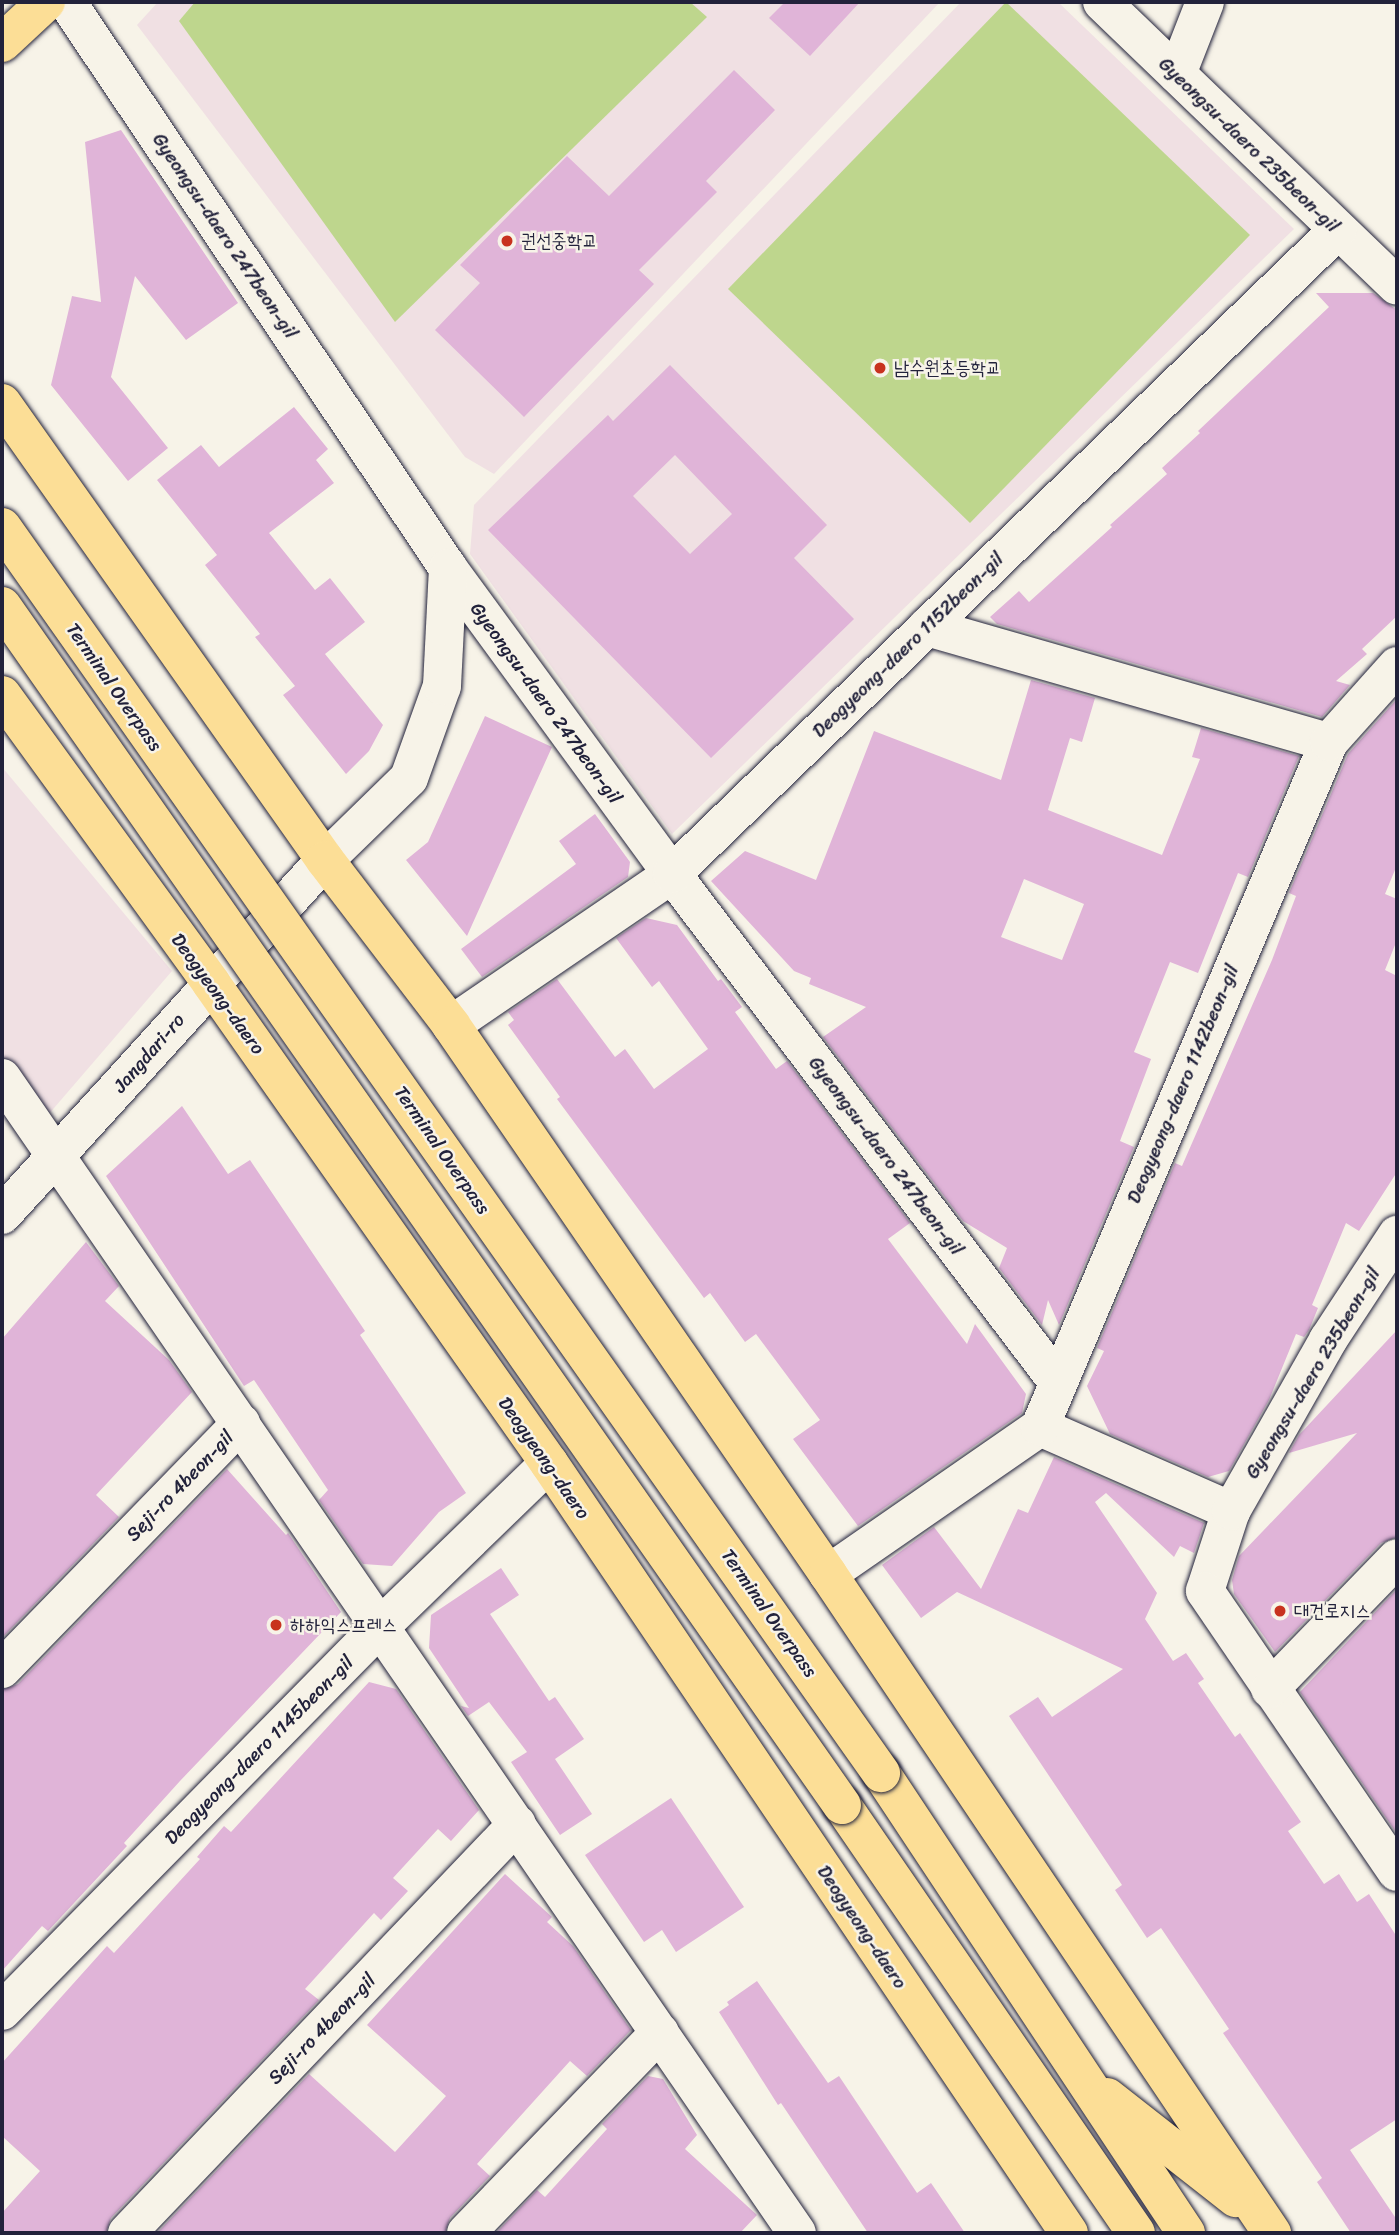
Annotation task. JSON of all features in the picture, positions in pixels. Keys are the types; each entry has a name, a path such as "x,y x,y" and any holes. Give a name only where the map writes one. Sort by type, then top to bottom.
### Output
{"main road":[{"path":"2,43 46,2"},
{"path":"2,403 325,860 451,1025 828,1574 1268,2226"},
{"name":"Terminal Overpass","path":"2,527 881,1773 1078,2074"},
{"path":"2,606 842,1805 1136,2233"},
{"name":"Deogyeong-daero","path":"2,695 211,983 549,1463 1069,2233"},
{"path":"1078,2074 1268,2226"},
{"path":"1078,2074 1186,2233"},
{"path":"1042,2096 1093,2233"}],"street":[{"name":"Gyeongsu-daero 247beon-gil","path":"67,2 448,569 672,874 1057,1381"},
{"name":"Gyeongsu-daero 235beon-gil","path":"1102,2 1397,286"},
{"path":"1177,74 1205,2"},
{"name":"Deogyeong-daero 1152beon-gil","path":"451,1025 672,874 1338,230"},
{"path":"325,860 409,778 442,686 448,569"},
{"path":"927,627 1329,742"},
{"name":"Deogyeong-daero 1142beon-gil","path":"1040,1427 1057,1381 1329,742 1397,666"},
{"name":"Jangdari-ro","path":"2,1215 58,1157 211,983 325,860"},
{"name":"Seji-ro 4beon-gil","path":"2,1078 660,2032 786,2228"},
{"name":"Gyeongsu-daero 235beon-gil","path":"1231,1511 1328,1340 1397,1235"},
{"name":"Seji-ro 4beon-gil","path":"2,1669 241,1423"},
{"path":"828,1574 1040,1427 1231,1511 1205,1591 1397,1872"},
{"name":"Deogyeong-daero 1145beon-gil","path":"2,2011 381,1626 549,1463"},
{"path":"1270,1689 1397,1558"},
{"name":"Seji-ro 4beon-gil","path":"127,2233 517,1824"},
{"path":"466,2233 660,2032"}],"shaded area":[{"name":"권선중학교","path":"158,2 940,2 494,474 465,457 137,25"},
{"name":"남수원초등학교","path":"961,2 1058,2 1294,229 672,834 470,554 474,505"},
{"path":"2,767 172,971 42,1122 2,1065"}],"green space":[{"path":"195,2 690,2 707,17 395,322 179,21"},
{"path":"1006,2 1250,235 970,523 728,289"}],"building":[{"path":"785,2 860,2 810,56 769,18"},
{"path":"734,70 775,110 706,181 717,192 639,270 654,284 524,417 435,330 480,283 460,265 567,156 609,196"},
{"path":"121,130 238,303 186,340 135,276 111,377 168,448 128,481 51,385 72,296 101,302 85,142"},
{"path":"1316,293 1373,293 1397,310 1397,616 1362,649 1367,654 1336,681 1350,685 1322,717 997,624 990,617 1019,591 1029,602 1112,527 1110,525 1167,474 1162,468 1200,433 1198,431 1329,307"},
{"path":"670,365 827,525 794,558 854,619 711,758 488,530 608,415 613,421","holes":["675,455 732,514 690,554 633,496"]},
{"path":"294,407 328,449 316,460 334,483 269,533 315,590 330,578 365,622 325,654 383,725 369,751 346,774 283,695 295,686 255,637 260,634 205,565 217,555 157,480 201,445 219,467"},
{"path":"1031,680 1095,698 1082,742 1070,738 1048,810 1162,855 1200,759 1192,757 1201,728 1299,756 1248,877 1238,873 1198,973 1170,962 1134,1052 1151,1059 1120,1141 1134,1147 1059,1325 1048,1300 1042,1325 999,1268 1007,1248 963,1221 823,1037 866,1007 809,984 811,978 794,971 711,881 745,851 816,880 874,731 1001,780","holes":["1024,879 1084,904 1062,960 1001,937"]},
{"path":"1396,700 1397,865 1385,894 1397,899 1397,940 1385,970 1397,976 1397,1172 1359,1231 1346,1223 1312,1305 1318,1308 1309,1330 1304,1337 1296,1334 1269,1400 1229,1471 1208,1477 1110,1434 1087,1386 1104,1351 1097,1348 1175,1163 1182,1166 1272,960 1296,896 1289,893 1348,754"},
{"path":"485,716 552,747 467,936 406,860 428,842"},
{"path":"595,814 630,862 628,877 482,977 461,949 576,864 559,841"},
{"path":"646,918 677,925 718,981 721,979 742,1007 735,1012 776,1069 787,1061 910,1223 888,1239 967,1344 975,1324 1026,1394 1022,1413 858,1526 793,1439 820,1420 756,1334 745,1342 710,1293 704,1298 557,1099 560,1097 508,1025 514,1020 508,1012 557,979 615,1057 625,1049 654,1089 708,1049 659,981 652,987 616,938"},
{"path":"182,1106 228,1174 250,1160 365,1331 360,1335 466,1493 439,1512 392,1566 363,1564 319,1500 328,1490 254,1380 244,1386 106,1176"},
{"path":"86,1242 119,1286 105,1301 169,1360 192,1392 96,1495 119,1517 2,1638 2,1339"},
{"path":"1397,1330 1397,1537 1381,1543 1275,1652 1234,1594 1232,1580 1239,1556 1357,1433 1289,1453 1299,1435"},
{"path":"1054,1457 1204,1523 1194,1553 1180,1546 1174,1557 1106,1493 1095,1502 1157,1593 1145,1619 1173,1661 1186,1653 1204,1679 1198,1683 1235,1737 1240,1733 1301,1822 1288,1831 1324,1884 1339,1874 1357,1902 1369,1894 1397,1937 1397,2119 1350,2150 1397,2220 1397,2233 1351,2233 1317,2182 1322,2178 1223,2033 1229,2029 1161,1928 1147,1938 1115,1890 1122,1885 1009,1716 1038,1697 1052,1717 1123,1669 957,1592 921,1618 882,1565 934,1527 981,1589 1018,1509 1028,1513"},
{"path":"227,1469 286,1535 288,1533 341,1612 180,1781 124,1843 127,1846 48,1931 42,1926 2,1971 2,1690 18,1684"},
{"path":"501,1568 519,1595 490,1614 549,1701 555,1697 584,1739 555,1759 592,1814 560,1835 511,1762 527,1752 489,1702 468,1716 461,1706 469,1708 429,1648 431,1615"},
{"path":"1397,1589 1397,1834 1300,1692"},
{"path":"369,1682 396,1689 479,1810 451,1841 438,1829 393,1878 408,1891 381,1920 374,1913 305,1989 319,2000 111,2218 106,2233 2,2233 2,2213 40,2171 2,2136 2,2063 107,1946 114,1953 200,1859 197,1857 224,1826 231,1832"},
{"path":"671,1798 744,1907 676,1952 662,1930 644,1942 585,1855"},
{"path":"505,1874 552,1917 547,1922 573,1946 631,2030 587,2076 570,2061 477,2164 490,2176 450,2218 445,2233 157,2233 309,2074 395,2152 446,2096 367,2025"},
{"path":"757,1981 828,2083 839,2076 917,2193 931,2183 965,2233 868,2233 781,2103 778,2105 719,2012 729,2005 727,2002"},
{"path":"648,2076 663,2079 697,2135 685,2149 757,2215 740,2233 496,2233 537,2190 545,2197 607,2129 602,2124"}],"place":[{"name":"권선중학교","path":"507,241"},
{"name":"남수원초등학교","path":"880,368"},
{"name":"대건로지스","path":"1280,1611"},
{"name":"하하익스프레스","path":"276,1625"}]}
